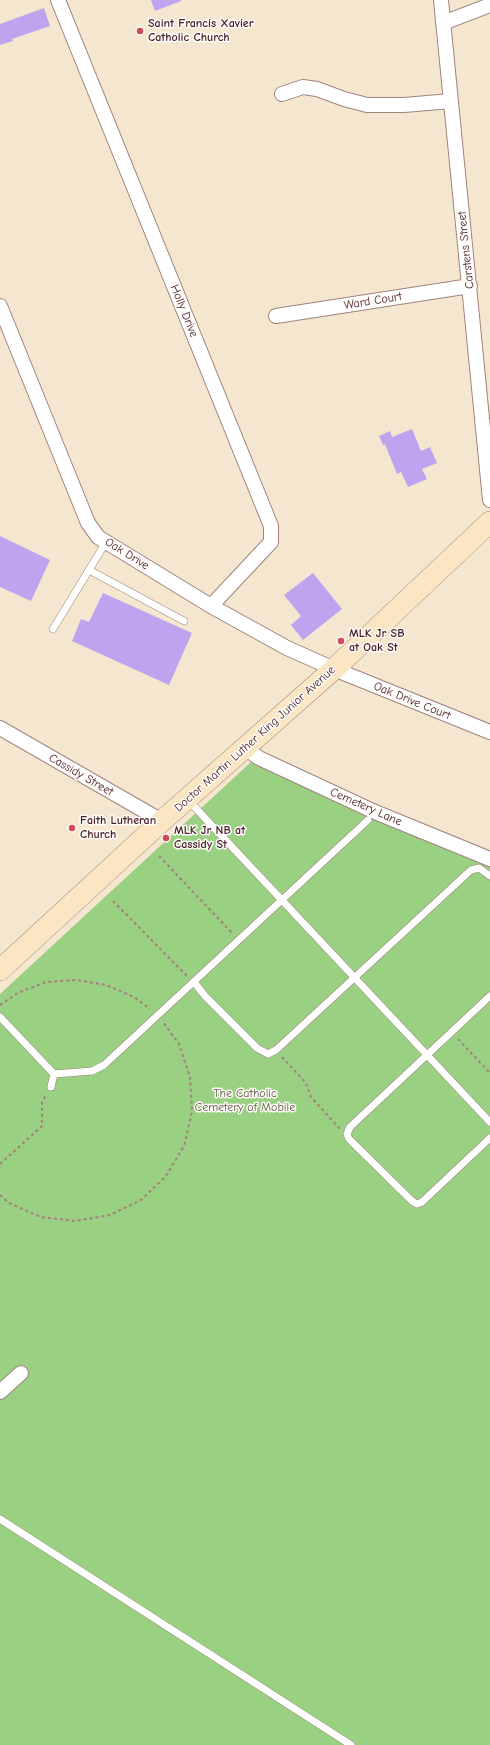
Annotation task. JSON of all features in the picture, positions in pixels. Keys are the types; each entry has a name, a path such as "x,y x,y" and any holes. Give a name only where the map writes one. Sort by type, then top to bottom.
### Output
{"main road":[{"name":"Doctor Martin Luther King Junior Avenue","path":"0,970 162,821 334,669 490,522"}],"street":[{"name":"Holly Drive","path":"58,0 271,526 271,542 211,606"},
{"name":"Carstens Street","path":"441,0 490,500"},
{"path":"443,23 490,5"},
{"path":"282,94 303,87 317,88 344,99 367,105 404,105 451,101"},
{"name":"Ward Court","path":"276,316 470,286"},
{"name":"Oak Drive","path":"0,306 88,523 98,537 211,606 288,648 334,669"},
{"name":"Oak Drive Court","path":"334,669 490,732"},
{"name":"Cassidy Street","path":"0,728 162,821"},
{"name":"Cemetery Lane","path":"245,748 259,758 368,808 490,859"},
{"path":"0,1392 21,1373"}],"lane":[{"path":"53,629 106,542"},
{"path":"89,570 184,621"},
{"path":"188,799 490,1122"},
{"path":"54,1074 92,1071 104,1065 368,820"},
{"path":"194,982 205,996 257,1048 268,1054 276,1050 471,870 478,868 490,876"},
{"path":"490,996 350,1127 347,1134 349,1139 412,1201 417,1204 422,1202 490,1138"},
{"path":"0,1017 54,1074"},
{"path":"51,1087 54,1074"},
{"path":"0,1519 351,1745"}],"path":[{"path":"159,856 239,940"},
{"path":"113,901 194,982"},
{"path":"0,1005 18,993 46,982 76,980 106,985 134,997 158,1016 179,1044 190,1077 192,1112 184,1146 166,1176 141,1200 110,1215 75,1221 41,1217 9,1203 0,1195"},
{"path":"452,1032 490,1073"},
{"path":"276,1050 306,1083 311,1097 341,1131 347,1134"},
{"path":"0,1164 42,1126 42,1102 51,1087"}],"green space":[{"name":"The Catholic Cemetery of Mobile","path":"251,762 490,866 490,1745 0,1745 0,994"}],"building":[{"path":"151,0 181,0 181,1 155,11"},
{"path":"44,8 50,26 12,39 13,41 0,45 0,24"},
{"path":"412,429 421,451 430,447 437,463 422,469 427,479 408,487 401,472 397,474 385,444 383,445 379,436 390,431 392,437"},
{"path":"0,536 50,560 31,601 0,587"},
{"path":"313,573 342,609 303,640 291,625 301,616 284,595"},
{"path":"103,593 192,633 169,685 72,641 81,619 89,622"}],"place":[{"name":"Saint Francis Xavier Catholic Church","path":"140,31"},
{"name":"MLK Jr SB at Oak St","path":"341,641"},
{"name":"Faith Lutheran Church","path":"72,828"},
{"name":"MLK Jr NB at Cassidy St","path":"166,838"}]}
